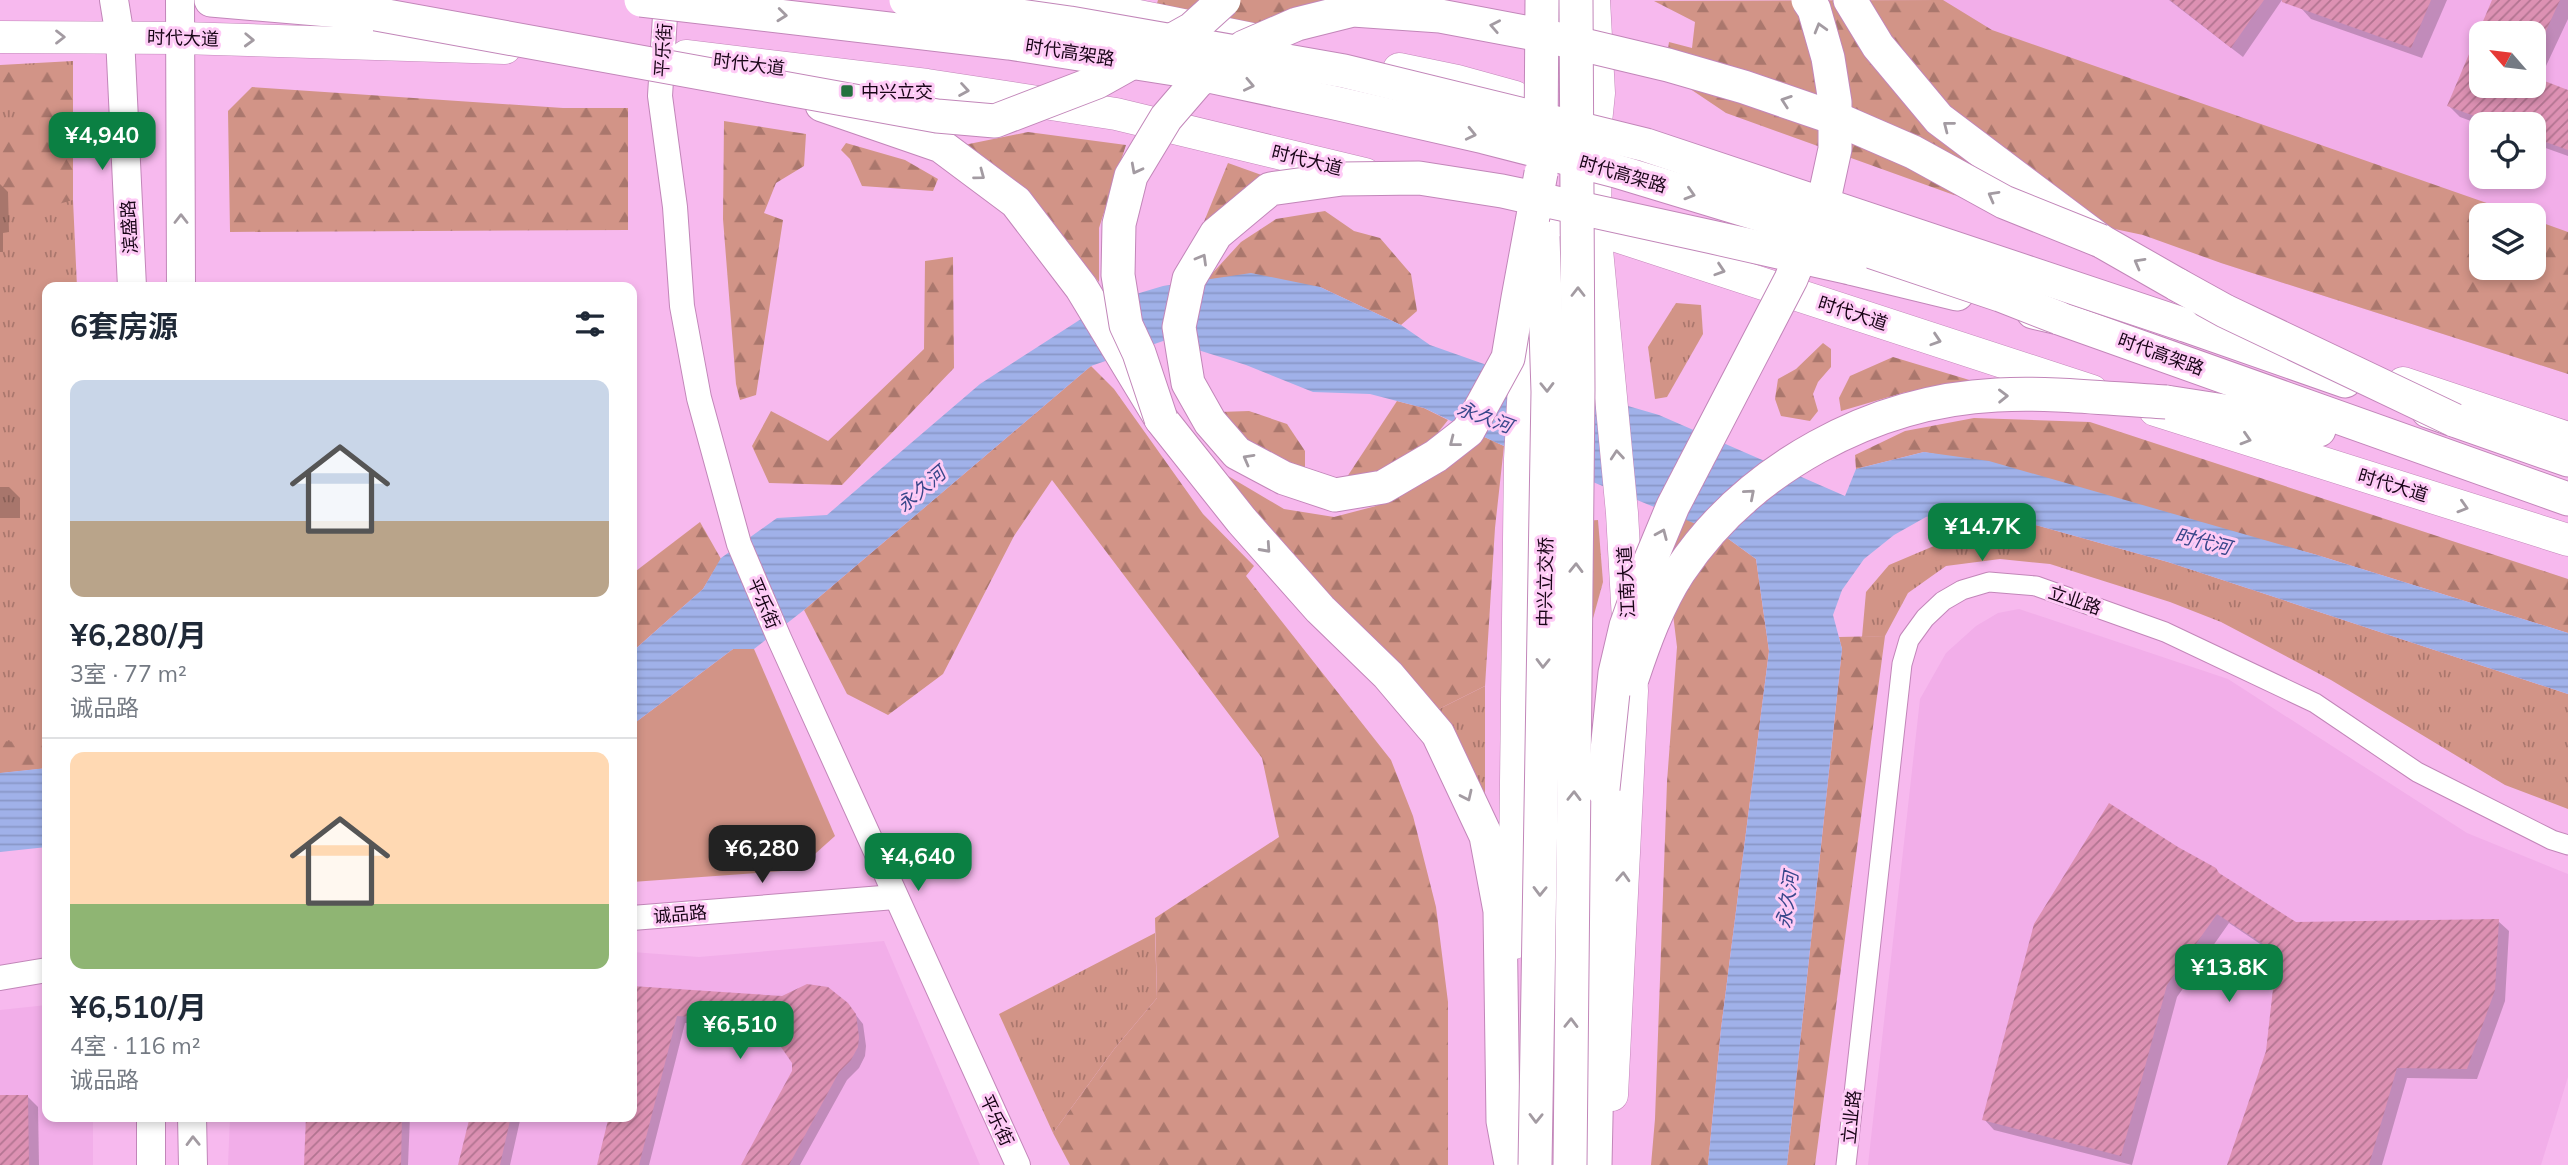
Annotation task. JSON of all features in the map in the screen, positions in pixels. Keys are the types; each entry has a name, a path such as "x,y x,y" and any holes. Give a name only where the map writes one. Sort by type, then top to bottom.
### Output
{"highway":[{"path":"211,0 376,14 937,116 995,121 1097,82 1192,29 1224,0"},
{"name":"时代高架路","path":"641,0 1022,45 1181,70 1484,137 1616,171 1768,217 1987,290 2560,496"},
{"name":"时代高架路","path":"905,0 1083,25 1344,71 1646,145 2030,271 2568,460"},
{"name":"中兴立交桥","path":"1519,1165 1548,392 1541,173 1542,0"},
{"name":"中兴立交桥","path":"1570,1165 1578,390 1576,0"},
{"path":"1595,1165 1604,789 1615,673 1626,626 1673,506 1791,279 1825,195 1835,149 1835,102 1828,58 1814,9 1808,0"},
{"path":"1850,0 1878,46 1939,119 2101,242"},
{"path":"1161,419 1139,353 1126,324 1118,275 1119,224 1131,176 1166,118 1197,82 1244,47 1297,24 1353,10 1440,16 1546,36 1668,65 1744,87 1850,124 1913,152 2004,202 2101,242 2225,311 2454,420"},
{"path":"760,83 941,146 1016,202 1080,287 1161,419 1242,521 1320,609 1388,675 1438,734 1486,836 1500,911 1503,1121 1519,1165"},
{"path":"1541,173 1536,198 1534,211 1532,223 1529,235 1508,358 1468,431 1436,456 1383,487 1335,495 1284,478 1237,453 1210,422 1188,383 1179,327 1189,279 1216,234 1270,189 1342,179 1419,178 1502,191 1529,197 1542,200 1581,208 1838,265 2059,318"},
{"path":"1604,789 1622,709 1642,649 1678,573 1713,529 1751,492 1802,455 1862,425 1924,405 1996,395 2166,402 2289,421 2560,496"}],"main road":[{"name":"滨盛路","path":"114,0 120,37 132,282"},
{"path":"180,0 181,282"},
{"path":"1038,0 1104,9 1455,80 1596,122 1660,136 2568,438"},
{"path":"1519,1165 1520,459 1529,285 1538,214 1530,102 1531,0"},
{"name":"江南大道","path":"1594,0 1599,93 1596,122 1595,229 1622,513 1632,691 1608,1165"},
{"name":"时代大道","path":"0,37 181,38 663,53 927,85 1116,114 1595,229 2039,374 2568,540"},
{"path":"151,1122 151,1165"},
{"path":"192,1122 193,1165"}],"street":[{"name":"平乐街","path":"666,0 660,96 675,207 682,306 699,398 739,544 895,897 1018,1165"},
{"name":"立业路","path":"1846,1165 1902,664 1909,640 1924,618 1943,601 1962,590 1989,582 2036,586 2165,632 2315,704 2417,772 2552,840 2568,845"},
{"name":"诚品路","path":"637,918 895,897"},
{"path":"0,978 42,971"}],"shaded area":[{"path":"1889,0 2568,0 2568,374 2221,263"},
{"path":"2019,609 2228,679 2467,833 2568,874 2568,1077 2541,1165 1868,1165 1920,699 1946,653 1976,626 1998,613"},
{"path":"884,941 980,1165 228,1165 230,1122 637,1122 637,952 699,957"},
{"path":"42,1006 42,1122 93,1122 93,1165 0,1165 0,1010"}],"green space":[{"path":"1158,0 1388,0 1250,31 1155,10"},
{"path":"1943,0 1992,30 2487,203 2469,203 2469,280 2546,280 2546,224 2568,232 2568,374 2221,263 2143,235 1954,195 1726,113 1665,72 1669,42 1692,48 1695,22 1654,1"},
{"path":"73,61 73,200 77,282 42,282 42,769 0,773 0,65"},
{"path":"39,70 64,75 73,87 73,200 44,208 13,206 0,211 0,137 6,133 24,106 8,94 0,97 0,72"},
{"path":"252,87 563,108 628,108 628,230 230,232 228,111"},
{"path":"724,121 806,134 804,166 776,183 764,213 783,220 756,395 740,400 736,384 723,219"},
{"path":"1028,132 1126,145 1099,228 1099,282 1054,227 959,146"},
{"path":"846,143 905,160 938,179 933,191 862,186 850,159 841,150"},
{"path":"1228,163 1284,183 1201,229"},
{"path":"1325,211 1354,231 1380,238 1411,274 1417,311 1401,325 1320,287 1207,279 1241,242 1276,219"},
{"path":"953,257 954,368 842,485 769,483 752,446 771,411 828,441 924,349 925,261"},
{"path":"1676,303 1701,305 1703,334 1667,397 1655,399 1648,347"},
{"path":"1823,343 1831,349 1831,367 1818,382 1813,394 1818,411 1810,421 1781,416 1775,399 1778,379 1796,369"},
{"path":"1893,357 1986,385 1906,392 1841,411 1839,398 1850,376"},
{"path":"1091,366 1114,389 1203,514 1254,566 1246,576 1391,760 1413,816 1436,907 1448,1002 1448,1165 1070,1165 1053,1133 1115,1048 1157,998 1155,918 1279,837 1262,758 1052,480 1014,536 943,674 888,715 847,694 804,610"},
{"path":"1397,401 1424,408 1448,420 1425,449 1367,483 1343,483"},
{"path":"1249,411 1287,424 1305,451 1305,476 1284,476 1219,412"},
{"path":"1974,418 2090,422 2568,579 2568,633 2317,555 1951,457 1924,452 1856,469 1855,455 1905,431"},
{"path":"1478,434 1504,446 1495,528 1485,686 1435,711 1394,661 1233,498 1218,470 1284,509 1334,517 1376,506 1450,464"},
{"path":"1660,508 1723,535 1756,559 1769,651 1721,1029 1708,1165 1651,1165 1667,782 1677,647"},
{"path":"1598,520 1603,582 1589,633 1583,521"},
{"path":"2021,521 2168,562 2568,694 2568,809 2505,785 2331,680 2221,622 2170,602 2050,564 2000,559 1946,566 1908,593 1885,636 1862,637 1866,592 1889,565 1967,532"},
{"path":"700,522 721,559 703,589 637,648 637,570"},
{"path":"1885,636 1815,1165 1787,1165 1842,649 1839,637"},
{"path":"733,649 754,649 835,836 797,870 637,882 637,721"},
{"path":"1485,686 1485,808 1435,711"},
{"path":"42,722 42,769 0,773 0,741 24,742"},
{"path":"1155,933 1157,998 1115,1048 1053,1133 999,1014"}],"water":[{"path":"1251,273 1320,287 1401,325 1430,345 1484,364 1659,415 1845,496 1856,469 1924,452 1989,461 2317,555 2568,633 2568,694 2168,562 2021,521 1963,507 1926,517 1894,535 1864,559 1842,590 1833,615 1842,649 1787,1165 1708,1165 1721,1029 1769,651 1756,559 1723,535 1497,443 1424,408 1370,394 1313,392 1246,365 1166,340 1091,366 804,610 754,649 733,649 637,721 637,648 703,589 721,558 777,518 827,515 980,384 1106,303 1163,286"},
{"path":"42,769 42,848 0,852 0,773"}],"building":[{"path":"2170,0 2264,0 2231,48"},
{"path":"2282,0 2431,0 2411,48"},
{"path":"2492,0 2560,0 2546,31 2546,21 2483,21"},
{"path":"2469,54 2469,98 2546,98 2546,82 2568,90 2568,150 2546,142 2546,112 2469,114 2447,106"},
{"path":"2109,803 2216,868 2219,873 2296,922 2499,919 2495,990 2467,1069 2397,1068 2369,1165 2227,1165 2266,1051 2277,953 2217,914 2167,985 2121,1156 1982,1120 2034,924"},
{"path":"807,984 828,987 848,1003 856,1014 859,1037 858,1047 851,1060 839,1072 789,1165 741,1165 792,1071 792,1063 781,1047 774,1022 677,1016 639,1165 597,1165 608,1122 637,1122 637,986 782,996"},
{"path":"0,1095 28,1095 29,1165 0,1165"},
{"path":"306,1122 402,1122 401,1165 304,1165"},
{"path":"469,1122 510,1122 500,1165 458,1165"}],"place":[{"name":"中兴立交","path":"847,91"}],"water label":[{"name":"永久河","path":"1485,417"},
{"name":"永久河","path":"921,489"},
{"name":"时代河","path":"2203,541"},
{"name":"永久河","path":"1787,900"}]}
